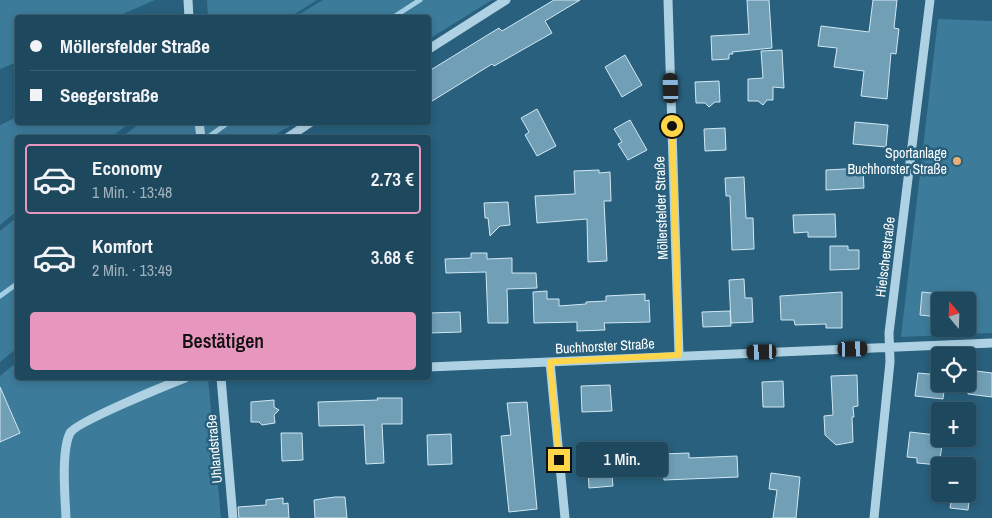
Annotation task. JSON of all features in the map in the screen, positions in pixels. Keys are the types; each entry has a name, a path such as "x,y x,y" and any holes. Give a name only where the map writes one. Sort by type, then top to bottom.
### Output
{"street":[{"path":"188,0 189,15"},
{"path":"431,48 506,0"},
{"name":"Möllersfelder Straße","path":"668,0 679,355"},
{"name":"Hielscherstraße","path":"874,518 890,362 889,333 930,0"},
{"path":"292,135 306,125"},
{"name":"Buchhorster Straße","path":"431,367 992,343"},
{"path":"550,362 565,518"},
{"path":"66,518 66,455 71,431 88,420 180,380"},
{"name":"Uhlandstraße","path":"222,380 233,518"}],"shaded area":[{"path":"0,0 155,0 121,15 15,15 15,63 0,69"},
{"path":"207,0 317,0 293,15 208,15"},
{"path":"323,0 492,0 431,38 431,15 298,15"},
{"name":"Sportanlage Buchhorster Straße","path":"938,19 992,21 992,333 976,334 976,292 931,292 931,336 901,337"},
{"path":"15,118 15,125 127,125 114,135 15,135 15,213 0,225 0,125"},
{"path":"137,125 292,125 274,135 125,135"},
{"path":"15,219 15,350 0,362 0,231"},
{"path":"15,364 15,380 208,380 221,518 0,518 0,376"}],"building":[{"path":"554,0 580,0 545,21 552,33 494,66 492,64 431,102 431,70 499,28 502,31"},
{"path":"747,0 769,0 772,48 732,52 733,54 729,54 729,59 712,60 711,36 749,34"},
{"path":"873,0 897,0 894,28 899,29 896,54 891,53 887,99 861,96 864,71 834,67 837,48 818,46 821,26 869,32"},
{"path":"782,50 784,88 773,87 773,100 767,100 763,105 758,101 748,101 748,79 763,78 761,51"},
{"path":"625,55 642,85 622,97 605,67"},
{"path":"719,81 720,102 715,102 709,107 705,103 696,103 695,82"},
{"path":"537,109 556,146 537,156 525,135 529,132 521,118"},
{"path":"630,120 647,150 628,160 618,144 622,142 614,129"},
{"path":"855,122 888,125 886,147 853,144"},
{"path":"725,128 726,150 705,151 704,129"},
{"path":"863,168 864,188 826,190 826,170"},
{"path":"599,170 599,173 610,172 611,201 604,201 607,261 588,262 587,219 537,223 535,196 575,194 574,171"},
{"path":"744,177 746,218 753,218 754,249 732,250 730,196 726,196 725,178"},
{"path":"508,202 510,225 500,226 490,236 488,218 485,218 484,203"},
{"path":"835,214 836,237 808,237 808,232 794,233 793,215"},
{"path":"830,246 848,246 848,250 859,250 859,269 830,270"},
{"path":"471,253 487,253 487,259 512,258 512,273 536,273 537,288 507,289 508,323 488,323 486,272 446,273 445,259 471,258"},
{"path":"744,279 745,298 752,298 753,322 731,323 729,280"},
{"path":"547,291 547,299 559,299 559,306 606,301 606,296 645,294 645,301 649,300 650,322 604,323 605,330 577,331 577,322 534,323 533,292"},
{"path":"842,292 842,328 826,328 826,324 795,325 794,320 781,320 780,296"},
{"path":"922,292 931,293 931,316 920,315"},
{"path":"730,311 731,326 703,327 702,312"},
{"path":"460,312 461,332 431,333 431,313"},
{"path":"976,371 992,373 992,397 968,394 968,392 976,392"},
{"path":"918,373 931,374 931,392 944,392 943,399 915,396"},
{"path":"857,375 858,406 853,407 853,442 836,445 825,435 824,416 833,415 831,376"},
{"path":"783,381 784,407 763,407 762,382"},
{"path":"610,385 612,411 582,412 581,386"},
{"path":"0,387 20,433 0,442"},
{"path":"377,398 402,398 402,424 382,424 384,463 366,464 364,425 319,426 318,402 378,400"},
{"path":"274,400 274,407 279,410 274,415 275,423 262,425 259,422 251,422 251,402"},
{"path":"527,402 537,509 509,512 501,436 511,435 507,403"},
{"path":"910,432 931,434 931,447 942,447 940,457 931,457 931,464 917,463 917,458 907,457"},
{"path":"281,433 302,433 303,460 282,461"},
{"path":"451,434 452,464 428,465 427,435"},
{"path":"689,453 689,458 737,456 738,477 664,480 662,454"},
{"path":"611,465 613,486 589,488 588,468"},
{"path":"771,473 800,477 796,518 773,518 777,490 769,489"},
{"path":"345,497 347,518 315,518 314,500"},
{"path":"283,498 283,504 288,503 289,518 239,518 238,507 266,505 266,500"},
{"path":"951,502 969,502 968,510 950,508"}],"waterway":[{"path":"397,15 420,0"},
{"path":"211,135 225,125"},
{"path":"0,296 15,285"}],"place":[{"name":"Sportanlage Buchhorster Straße","path":"957,161"}],"route":[{"path":"559,460 550,362 679,355 672,126"}]}
